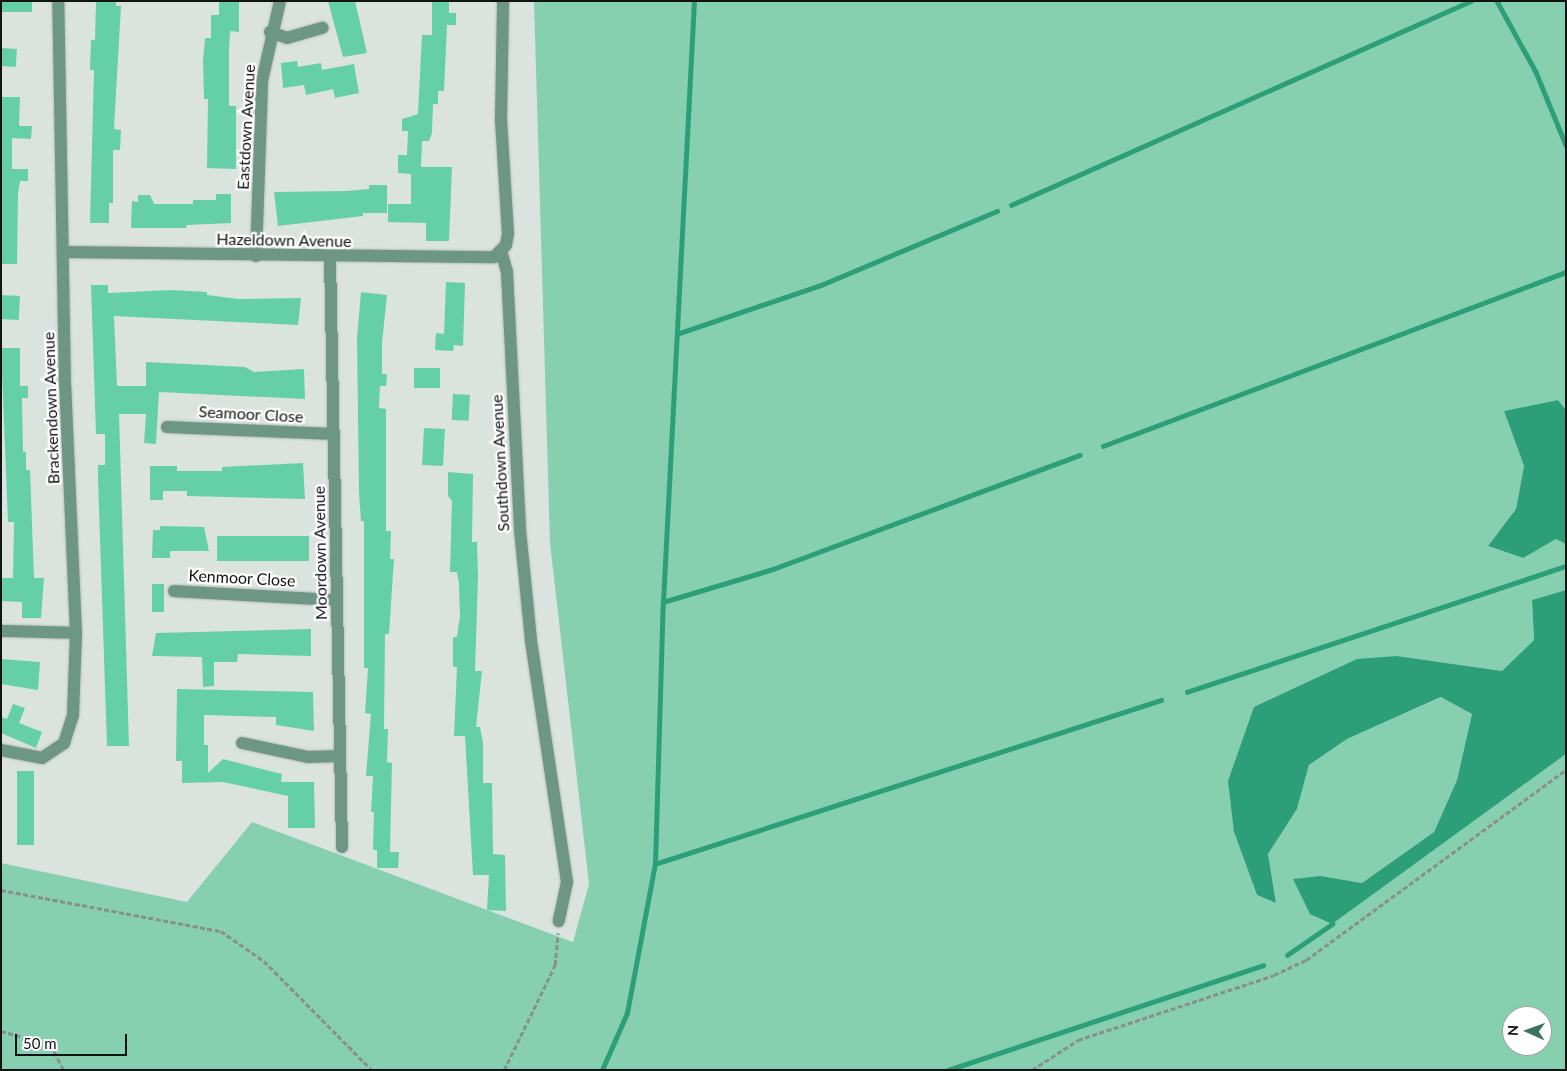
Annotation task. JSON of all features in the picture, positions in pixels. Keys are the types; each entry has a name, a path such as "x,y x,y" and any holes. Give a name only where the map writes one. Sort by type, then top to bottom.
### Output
{"street":[{"name":"Brackendown Avenue","path":"1,750 42,758 64,743 73,715 76,633 58,1"},
{"name":"Eastdown Avenue","path":"256,256 262,81 270,32 280,1"},
{"name":"Southdown Avenue","path":"503,1 501,120 508,234 501,251 507,272 520,530 531,640 567,882 559,921"},
{"path":"270,32 287,38 323,28"},
{"name":"Hazeldown Avenue","path":"64,252 330,258 488,259 501,251"},
{"name":"Moordown Avenue","path":"330,258 342,847"},
{"name":"Seamoor Close","path":"167,427 334,434"},
{"name":"Kenmoor Close","path":"174,591 338,600"},
{"path":"1,631 76,633"},
{"path":"242,743 308,757 340,756"}],"path":[{"path":"1032,1070 1078,1040 1274,975 1306,960 1566,770"},
{"path":"1,890 221,931 264,961 372,1070"},
{"path":"504,1070 555,965 559,921"},
{"path":"1,1031 51,1045 64,1070"}],"shaded area":[{"path":"534,1 1566,1 1566,410 1558,400 1504,411 1524,466 1516,509 1488,546 1522,558 1556,539 1566,544 1566,590 1532,600 1534,640 1502,671 1397,656 1234,832 1257,895 1276,903 1268,854 1297,809 1309,765 1347,739 1442,697 1472,714 1457,780 1434,832 1362,883 1321,876 1332,923 1566,754 1566,1070 1,1070 1,863 187,902 252,822 573,942 589,884 550,543"},
{"path":"1558,400 1566,410 1566,544 1556,539 1523,558 1488,546 1516,509 1524,466 1504,411"},
{"path":"1566,590 1566,754 1332,924 1310,914 1293,879 1321,876 1362,883 1434,832 1457,780 1472,714 1441,697 1347,739 1309,765 1297,809 1268,854 1276,903 1257,895 1234,832 1228,781 1254,707 1357,659 1397,656 1502,671 1534,640 1532,600"}],"building":[{"path":"1,1 32,1 32,12 1,12"},
{"path":"96,1 116,1 116,6 121,6 114,129 121,130 120,150 113,150 113,203 109,203 109,223 90,223 94,70 90,70 91,40 95,40"},
{"path":"219,1 239,1 239,32 230,31 229,51 229,106 236,106 236,169 207,168 208,99 204,99 203,60 205,38 211,38 211,15 219,15"},
{"path":"328,1 355,1 367,53 343,57"},
{"path":"432,1 449,1 449,13 456,13 456,25 447,25 444,91 438,91 438,104 433,104 432,133 429,141 422,141 421,167 452,167 449,241 426,241 426,223 388,222 388,204 411,204 411,174 398,173 398,155 407,155 408,131 402,131 402,119 418,114 422,35 432,35"},
{"path":"1,48 17,49 16,67 1,66"},
{"path":"297,61 298,67 321,63 322,70 354,64 359,93 335,98 333,89 306,95 304,85 283,88 281,63"},
{"path":"1,97 20,97 19,126 32,126 31,139 12,138 12,169 28,169 28,181 20,181 18,193 17,264 1,264"},
{"path":"369,185 387,185 387,213 363,213 363,216 278,226 274,192 347,191 369,189"},
{"path":"216,194 231,194 231,223 187,225 186,228 131,228 132,201 138,202 138,195 150,195 154,204 193,204 193,200 216,200"},
{"path":"446,282 465,283 463,346 454,345 453,351 435,350 436,333 444,334"},
{"path":"91,285 108,285 108,293 172,290 207,292 207,295 238,299 301,298 298,325 114,316 117,386 146,386 146,362 245,367 254,372 304,369 305,399 159,392 156,444 144,443 146,414 119,414 129,746 107,746 98,479 98,465 105,465 105,434 96,434"},
{"path":"361,292 387,295 382,343 382,374 387,374 386,386 380,386 379,408 386,409 386,531 391,531 390,559 394,559 389,634 385,634 384,729 388,729 387,762 392,763 390,852 399,852 398,868 377,868 377,850 373,850 374,812 371,812 373,776 366,776 371,714 365,713 368,668 364,668 364,521 361,521 359,493 357,339"},
{"path":"1,295 20,296 19,320 1,319"},
{"path":"1,348 20,348 20,386 28,386 28,398 22,398 23,452 26,452 26,470 30,470 34,578 44,578 41,618 22,618 22,602 1,601 1,578 13,578 14,522 8,522"},
{"path":"414,368 440,368 440,388 414,388"},
{"path":"453,394 470,395 469,421 452,420"},
{"path":"424,428 445,429 443,466 422,465"},
{"path":"303,463 305,499 187,496 187,491 163,491 163,500 150,500 150,466 177,466 177,471 222,471 222,467"},
{"path":"448,472 473,474 472,542 477,542 478,577 475,671 482,671 476,727 480,727 483,743 483,783 492,783 493,854 505,855 506,911 487,910 489,875 473,875 465,736 454,736 457,667 453,667 453,637 457,637 460,616 457,572 450,572 452,501 448,496"},
{"path":"160,526 204,527 209,551 170,551 170,558 152,558 153,530 160,530"},
{"path":"217,536 309,536 309,561 217,561"},
{"path":"152,584 164,584 164,612 152,612"},
{"path":"311,629 311,656 238,654 237,662 214,662 214,686 203,687 202,657 152,656 156,633"},
{"path":"1,659 40,662 38,690 1,684"},
{"path":"177,689 313,692 314,731 276,725 276,717 204,715 204,745 208,745 208,773 223,759 282,774 281,782 314,782 315,828 288,828 288,796 223,782 182,783 182,761 176,761"},
{"path":"13,704 25,708 19,723 42,732 36,748 1,733 1,717 7,719"},
{"path":"17,771 34,771 34,845 17,845"}],"waterway":[{"path":"602,1070 627,1013 655,864 663,602 694,1"},
{"path":"1011,205 1471,1"},
{"path":"1497,1 1536,72 1566,145"},
{"path":"677,334 821,285 997,211"},
{"path":"1103,446 1566,272"},
{"path":"663,602 773,569 1079,455"},
{"path":"1187,692 1566,566"},
{"path":"655,864 1161,700"},
{"path":"1287,955 1332,924"},
{"path":"948,1070 1263,965"}]}
